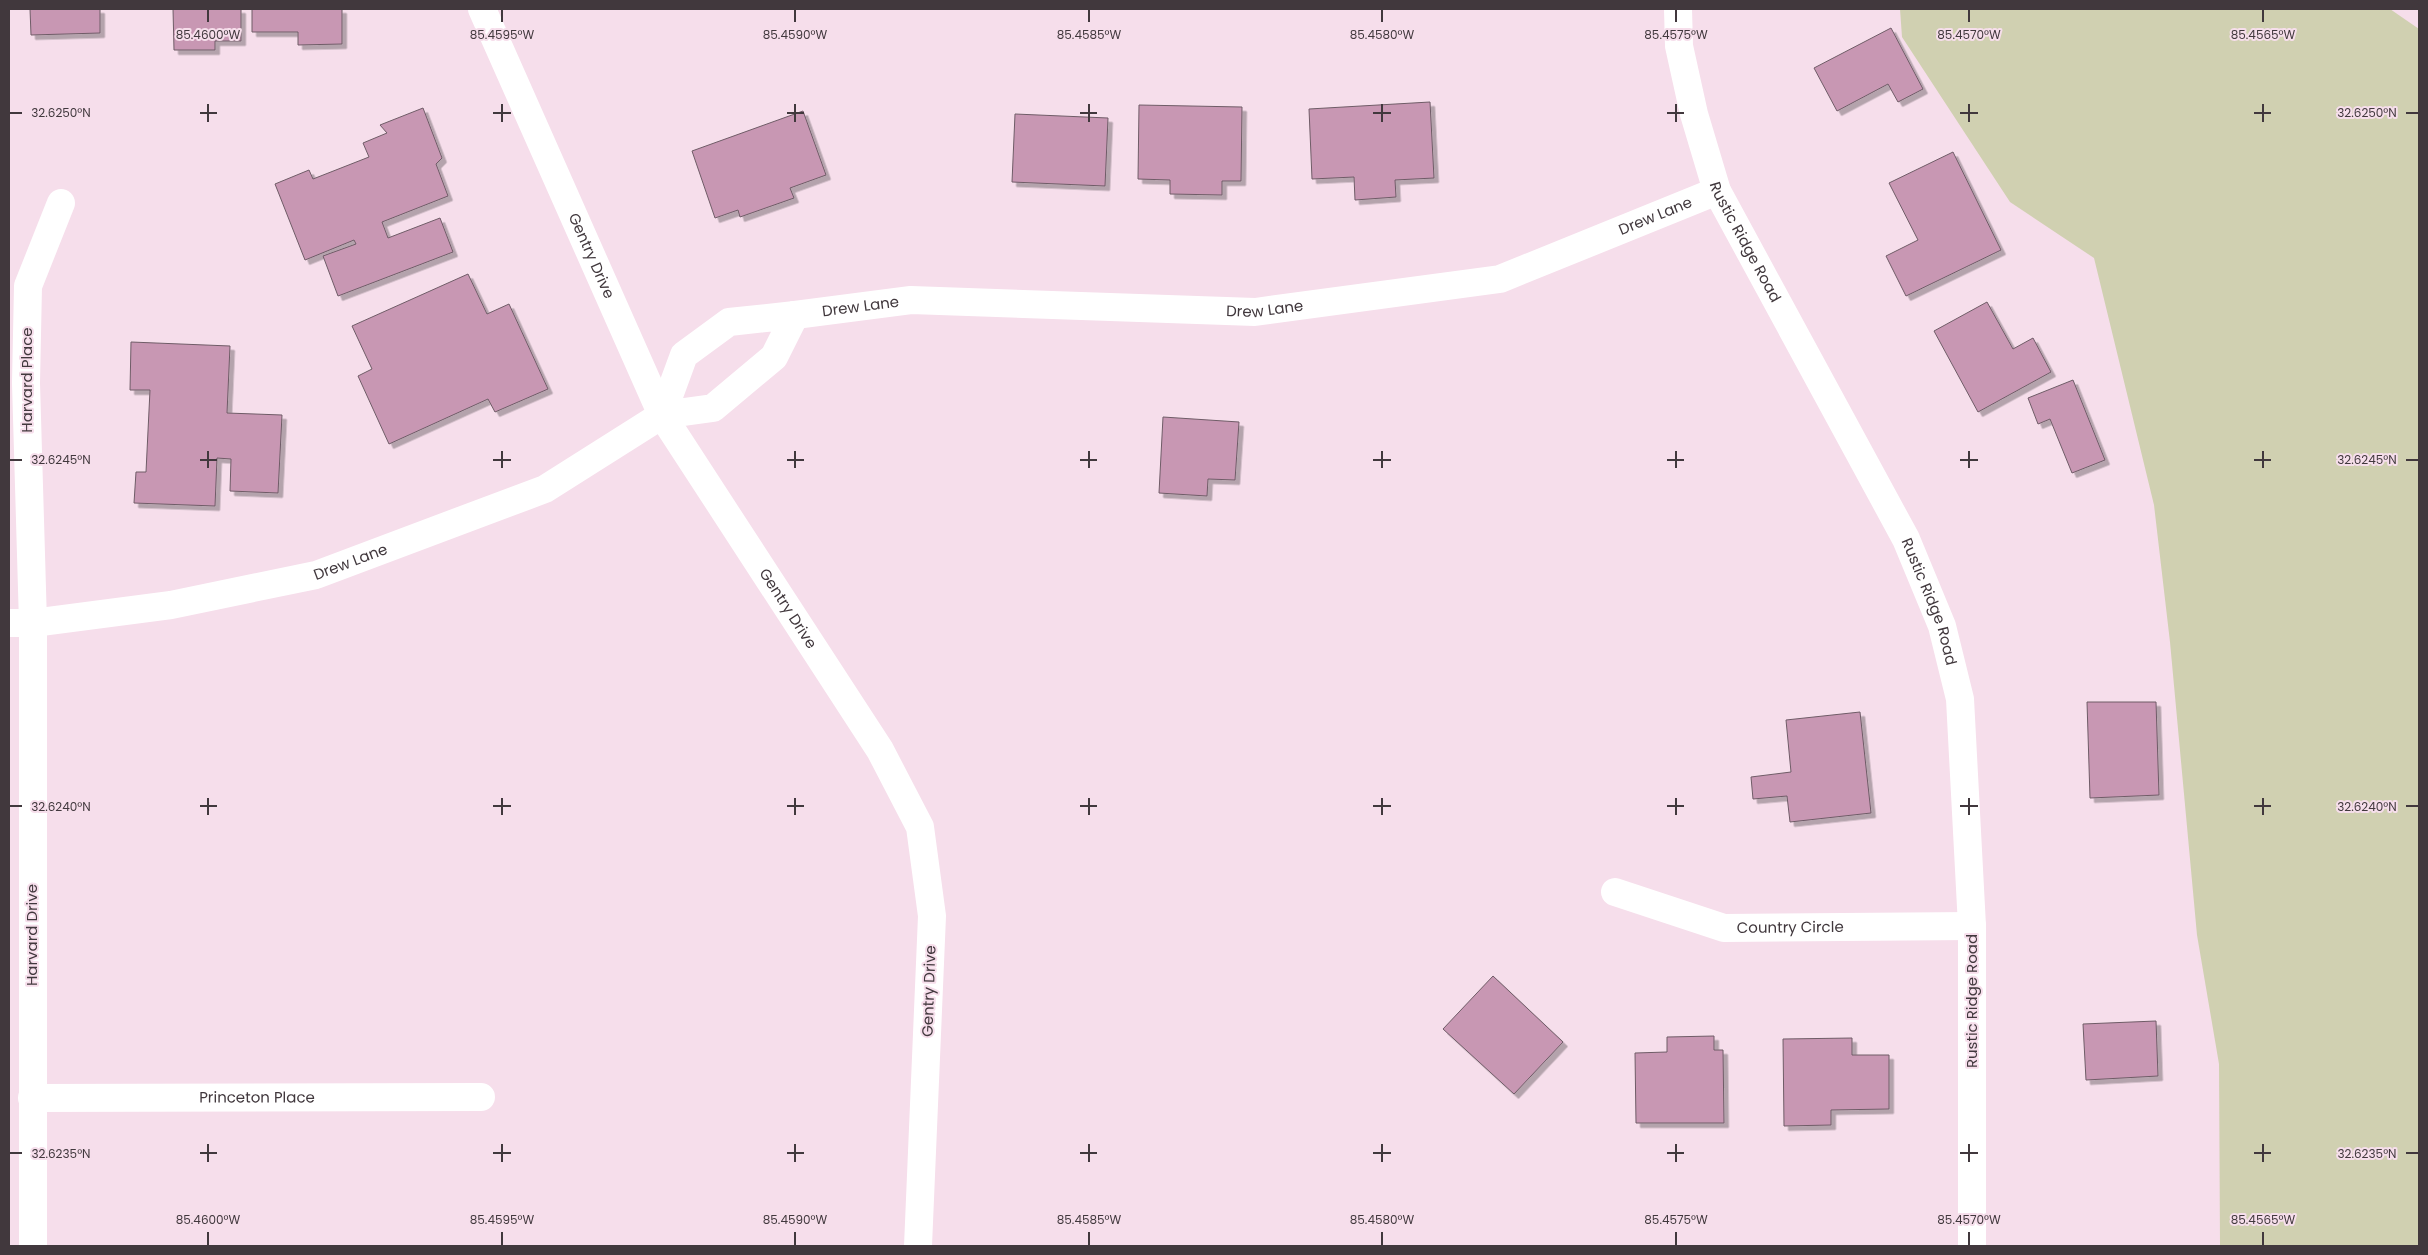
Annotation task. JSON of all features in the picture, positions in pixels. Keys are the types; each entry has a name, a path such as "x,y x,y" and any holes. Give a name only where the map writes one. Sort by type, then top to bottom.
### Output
{"street":[{"name":"Gentry Drive","path":"482,9 662,415 880,750 920,827 932,916 918,1246"},
{"name":"Rustic Ridge Road","path":"1678,9 1679,46 1692,104 1717,190 1906,539 1942,626 1960,699 1972,926 1972,1246"},
{"name":"Drew Lane","path":"662,415 684,355 729,322 911,300 1255,312 1500,279 1717,190"},
{"name":"Harvard Place","path":"21,623 28,286 61,203"},
{"name":"Drew Lane","path":"21,623 171,605 316,576 545,490 662,415 712,408 774,357 795,315"},
{"name":"Harvard Drive","path":"21,623 32,1098 33,1246"},
{"name":"Country Circle","path":"1615,892 1724,928 1972,926"},
{"name":"Princeton Place","path":"32,1098 481,1097"}],"green space":[{"path":"1900,9 2390,9 2419,29 2419,1246 2220,1246 2219,1064 2197,935 2170,642 2154,505 2094,258 2010,202 1902,37"}],"building":[{"path":"30,9 100,9 100,33 31,35"},
{"path":"173,9 241,9 241,41 215,41 215,50 174,50"},
{"path":"252,9 342,9 342,44 298,45 298,32 252,32"},
{"path":"1891,28 1923,89 1898,102 1888,84 1837,111 1814,68"},
{"path":"1430,102 1434,178 1395,180 1396,197 1355,200 1354,177 1312,179 1309,109"},
{"path":"1139,105 1242,107 1241,181 1222,181 1222,195 1170,194 1170,180 1138,179"},
{"path":"423,108 442,158 436,164 448,196 382,222 388,238 440,218 453,252 338,296 323,256 356,244 354,240 305,260 275,184 309,170 313,179 369,157 363,143 387,133 380,125"},
{"path":"803,111 826,175 790,188 794,198 740,217 738,210 715,218 692,151"},
{"path":"1015,114 1108,118 1105,186 1012,182"},
{"path":"1953,152 2001,250 1906,296 1886,256 1918,240 1889,183"},
{"path":"468,274 487,314 509,304 548,389 495,412 488,399 389,444 358,376 372,369 352,326"},
{"path":"1987,302 2013,349 2033,338 2051,372 1978,412 1934,331"},
{"path":"131,342 230,346 227,413 282,415 278,493 230,491 231,459 217,458 215,506 134,503 136,472 146,472 150,390 130,390"},
{"path":"2073,380 2105,460 2072,473 2050,419 2038,424 2028,398"},
{"path":"1163,417 1239,422 1235,480 1208,479 1207,496 1159,493"},
{"path":"2087,702 2156,702 2159,795 2090,798"},
{"path":"1860,712 1871,813 1790,822 1787,796 1753,799 1751,777 1791,772 1786,720"},
{"path":"1493,976 1563,1042 1514,1094 1443,1029"},
{"path":"2156,1021 2158,1076 2086,1080 2083,1024"},
{"path":"1714,1036 1714,1050 1723,1050 1724,1123 1636,1123 1635,1053 1667,1052 1667,1037"},
{"path":"1852,1038 1852,1055 1889,1055 1889,1109 1831,1110 1831,1125 1784,1126 1783,1039"}]}
